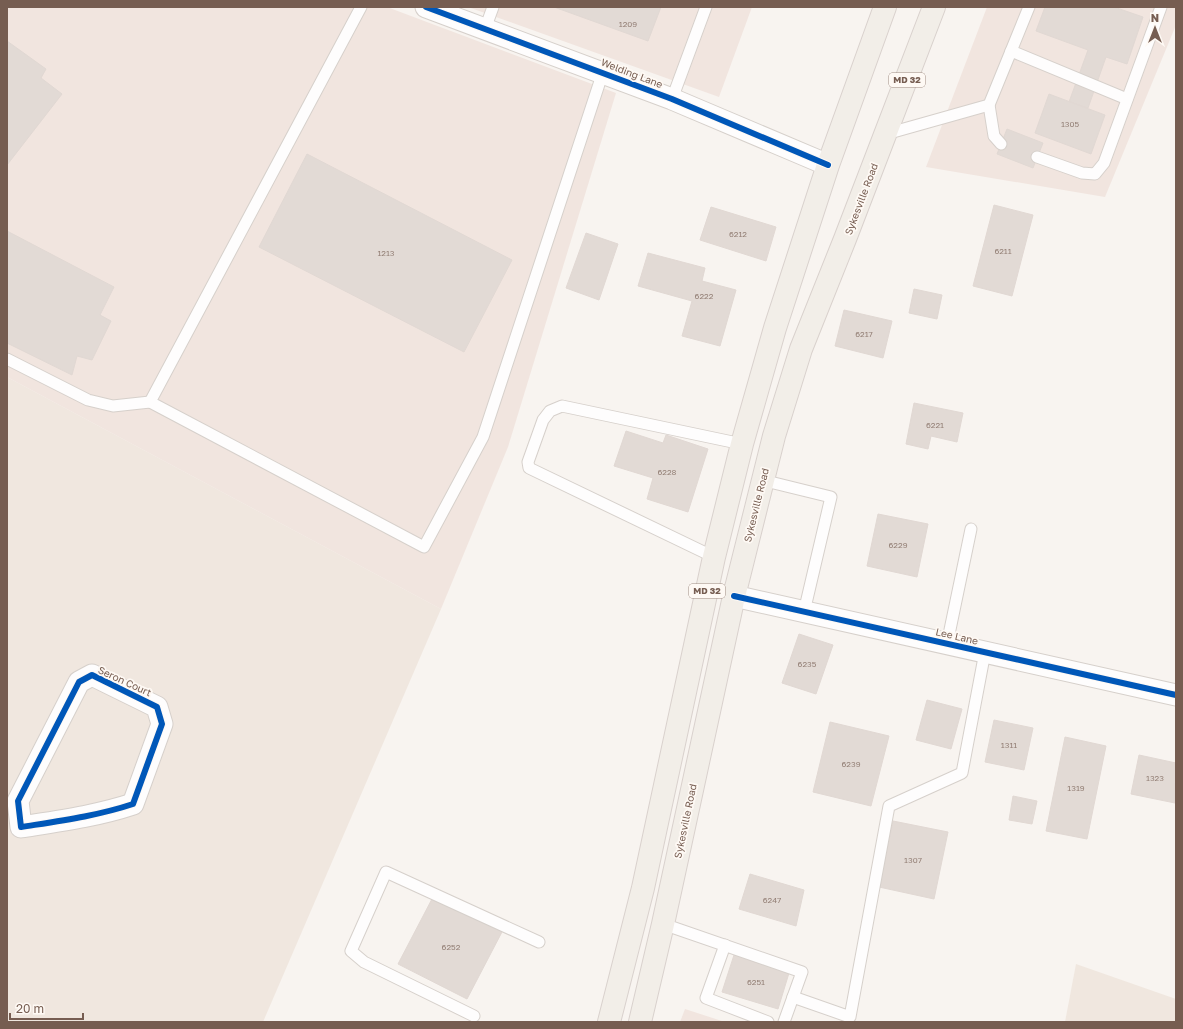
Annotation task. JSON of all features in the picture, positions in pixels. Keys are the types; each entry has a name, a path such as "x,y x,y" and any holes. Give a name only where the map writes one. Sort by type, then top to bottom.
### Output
{"main road":[{"name":"Sykesville Road","path":"640,1022 664,924 734,596 774,436 801,349 886,134 934,7"},
{"name":"MD 32","path":"609,1022 643,888 714,557 742,444 775,328 828,165 881,13"}],"street":[{"name":"Welding Lane","path":"426,7 672,99 828,165"},
{"name":"Lee Lane","path":"734,596 1176,695"},
{"name":"Seron Court","path":"92,675 157,707 162,724 133,804 114,810 59,821 14,827 18,801 79,682 92,675"}],"lane":[{"path":"150,402 361,7"},
{"path":"485,29 493,7"},
{"path":"672,99 706,7"},
{"path":"1001,144 994,136 989,105 1029,7"},
{"path":"1037,157 1082,173 1095,174 1104,163 1160,7"},
{"path":"1011,51 1127,99"},
{"path":"7,359 88,400 113,406 150,402 424,547 483,437 603,72"},
{"path":"886,134 989,105"},
{"path":"714,557 529,468 528,462 543,420 550,412 562,406 742,444"},
{"path":"762,480 831,497 804,612"},
{"path":"947,644 971,529"},
{"path":"793,997 850,1017 889,806 962,772 985,652"},
{"path":"474,1016 364,962 352,951 386,872 539,942"},
{"path":"664,924 802,972 784,1022"},
{"path":"725,945 706,998 768,1022"}],"shaded area":[{"path":"7,7 387,7 616,93 508,447 441,609 7,377"},
{"path":"468,7 752,7 719,97"},
{"path":"987,7 1176,7 1176,25 1105,197 926,167"},
{"path":"7,377 441,609 263,1022 7,1022"},
{"path":"1076,964 1176,999 1176,1022 1065,1022"},
{"path":"685,1009 725,1022 680,1022"}],"building":[{"path":"554,7 661,7 648,41"},
{"path":"1045,7 1114,7 1143,17 1127,64 1106,57 1088,108 1069,102 1088,50 1036,31"},
{"path":"7,41 46,69 41,78 62,94 7,165"},
{"path":"1049,94 1105,115 1091,154 1035,133"},
{"path":"1007,129 1043,143 1033,168 997,154"},
{"path":"307,154 512,260 464,352 259,247"},
{"path":"994,205 1033,215 1012,296 973,286"},
{"path":"711,207 776,227 766,261 700,240"},
{"path":"7,231 114,287 100,315 111,321 92,360 77,356 72,375 7,343"},
{"path":"586,233 618,244 599,300 566,288"},
{"path":"648,253 705,268 702,281 736,290 720,346 682,336 692,301 638,286"},
{"path":"914,289 942,295 937,319 909,313"},
{"path":"844,310 892,321 883,358 835,346"},
{"path":"914,403 963,413 957,442 931,436 928,449 906,444"},
{"path":"626,431 663,443 666,435 708,449 688,512 647,499 653,478 614,466"},
{"path":"878,514 928,524 917,577 867,566"},
{"path":"799,634 833,645 816,694 782,683"},
{"path":"927,700 962,709 951,749 916,740"},
{"path":"994,720 1033,728 1024,770 985,762"},
{"path":"830,722 889,736 871,806 813,792"},
{"path":"1065,737 1106,746 1087,839 1046,831"},
{"path":"1139,755 1176,763 1175,803 1131,794"},
{"path":"1013,796 1037,801 1032,824 1009,820"},
{"path":"893,821 948,832 934,899 879,887"},
{"path":"750,874 804,890 796,926 739,909"},
{"path":"433,897 503,930 467,999 398,964"},
{"path":"734,955 789,973 778,1009 722,992"}],"cycle path":[{"path":"426,7 672,99 828,165"},
{"path":"734,596 1176,695"},
{"path":"92,675 157,707 162,724 133,804 92,815 21,827 18,801 79,682 92,675"}]}
